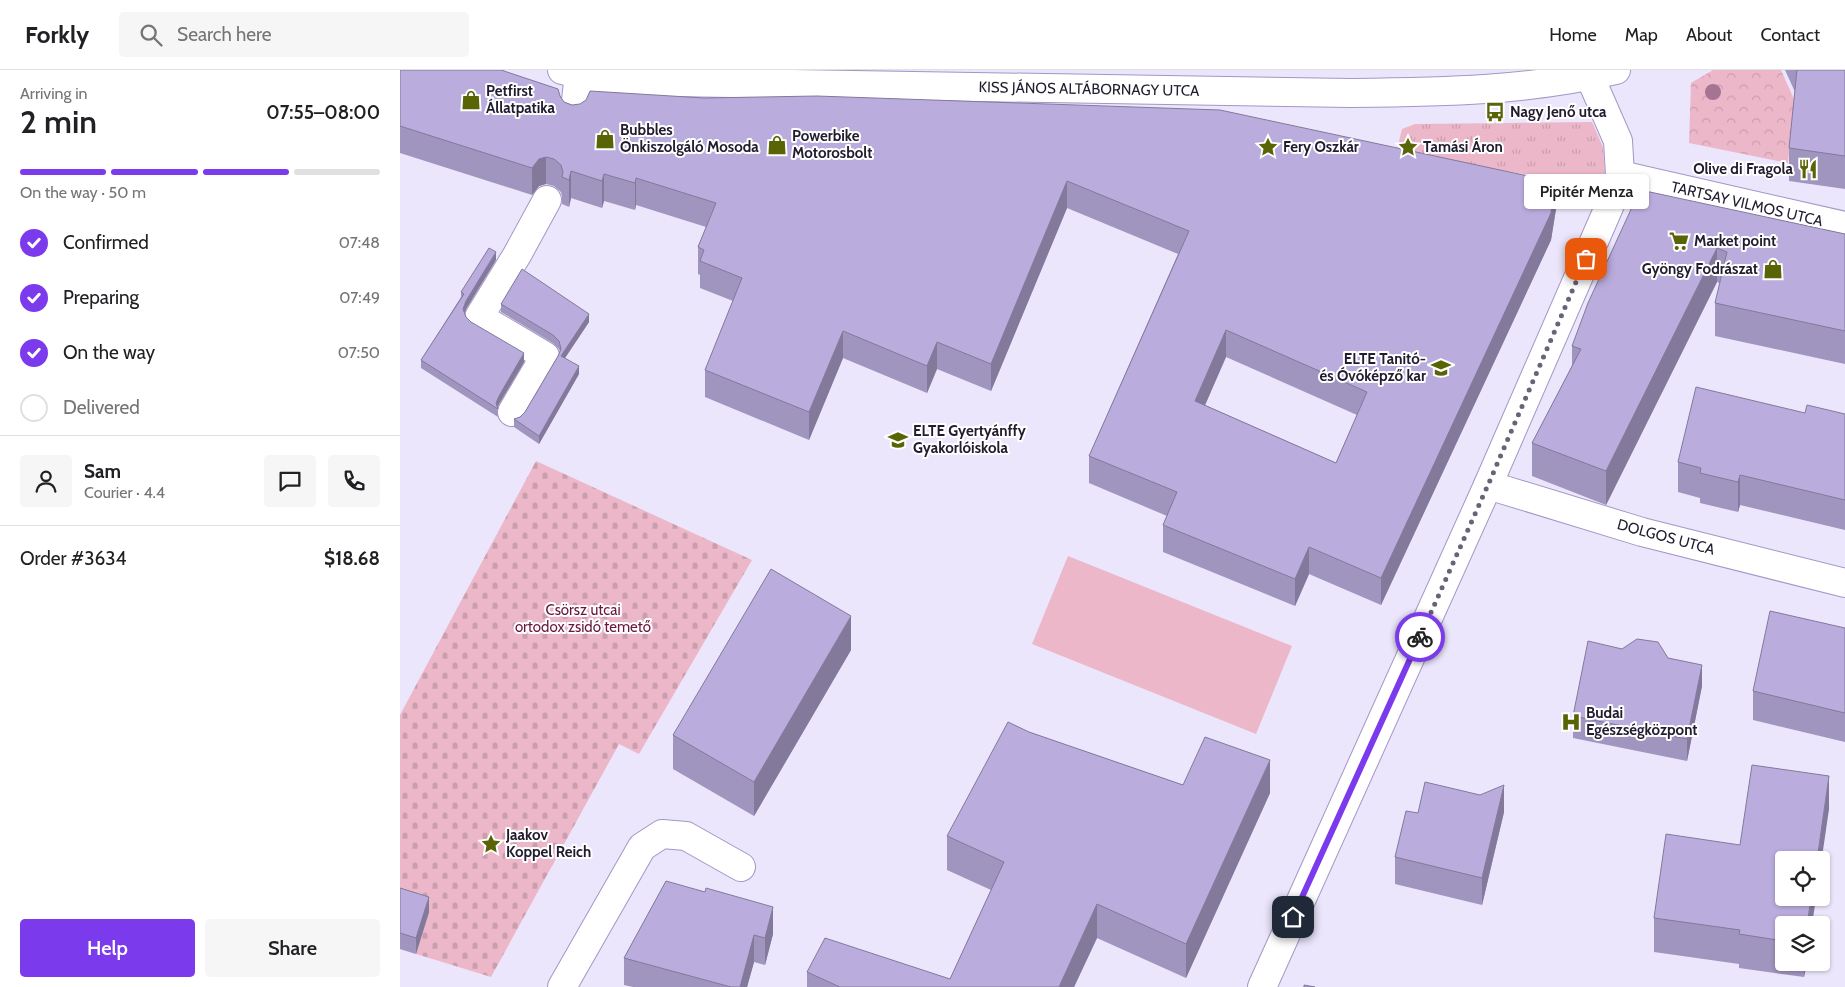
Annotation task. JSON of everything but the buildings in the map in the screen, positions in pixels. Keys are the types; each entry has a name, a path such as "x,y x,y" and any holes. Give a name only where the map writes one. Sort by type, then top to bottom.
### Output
{"street":[{"name":"KISS JÁNOS ALTÁBORNAGY UTCA","path":"570,72 607,81 1351,93 1526,86 1590,77 1616,70"},
{"path":"570,72 574,117"},
{"path":"1262,987 1488,485 1609,207 1620,175 1618,141 1590,77"},
{"name":"TARTSAY VILMOS UTCA","path":"1620,175 1845,226"},
{"path":"512,412 545,356 479,317 517,255 547,200"},
{"name":"DOLGOS UTCA","path":"1488,485 1642,532 1845,583"},
{"path":"562,987 642,847 662,834 686,836 741,867"}],"green space":[{"path":"1713,70 1781,70 1794,99 1788,163 1689,143 1691,83"},
{"path":"1592,122 1603,147 1605,173 1599,199 1578,193 1558,180 1404,153 1399,141 1402,129 1415,124"},
{"name":"Csörsz utcai ortodox zsidó temető","path":"536,461 752,560 639,754 619,744 491,977 400,949 400,715"},
{"path":"1068,556 1292,646 1256,734 1032,644"}],"way so far":[{"path":"1420,637 1586,259"}],"place":[{"name":"Petfirst Állatpatika","path":"471,100"},
{"name":"Nagy Jenő utca","path":"1495,112"},
{"name":"Bubbles Önkiszolgáló Mosoda","path":"605,139"},
{"name":"Powerbike Motorosbolt","path":"777,145"},
{"name":"Fery Oszkár","path":"1268,147"},
{"name":"Tamási Áron","path":"1408,147"},
{"name":"Olive di Fragola","path":"1808,169"},
{"name":"Market point","path":"1679,241"},
{"name":"Pipitér Menza","path":"1586,259"},
{"name":"Gyöngy Fodrászat","path":"1773,269"},
{"name":"ELTE Tanitó- és Óvóképző kar","path":"1441,368"},
{"name":"ELTE Gyertyánffy Gyakorlóiskola","path":"898,440"},
{"name":"Budai Egészségközpont","path":"1571,722"},
{"name":"Jaakov Koppel Reich","path":"491,844"}],"route":[{"path":"1293,917 1420,637"}]}
